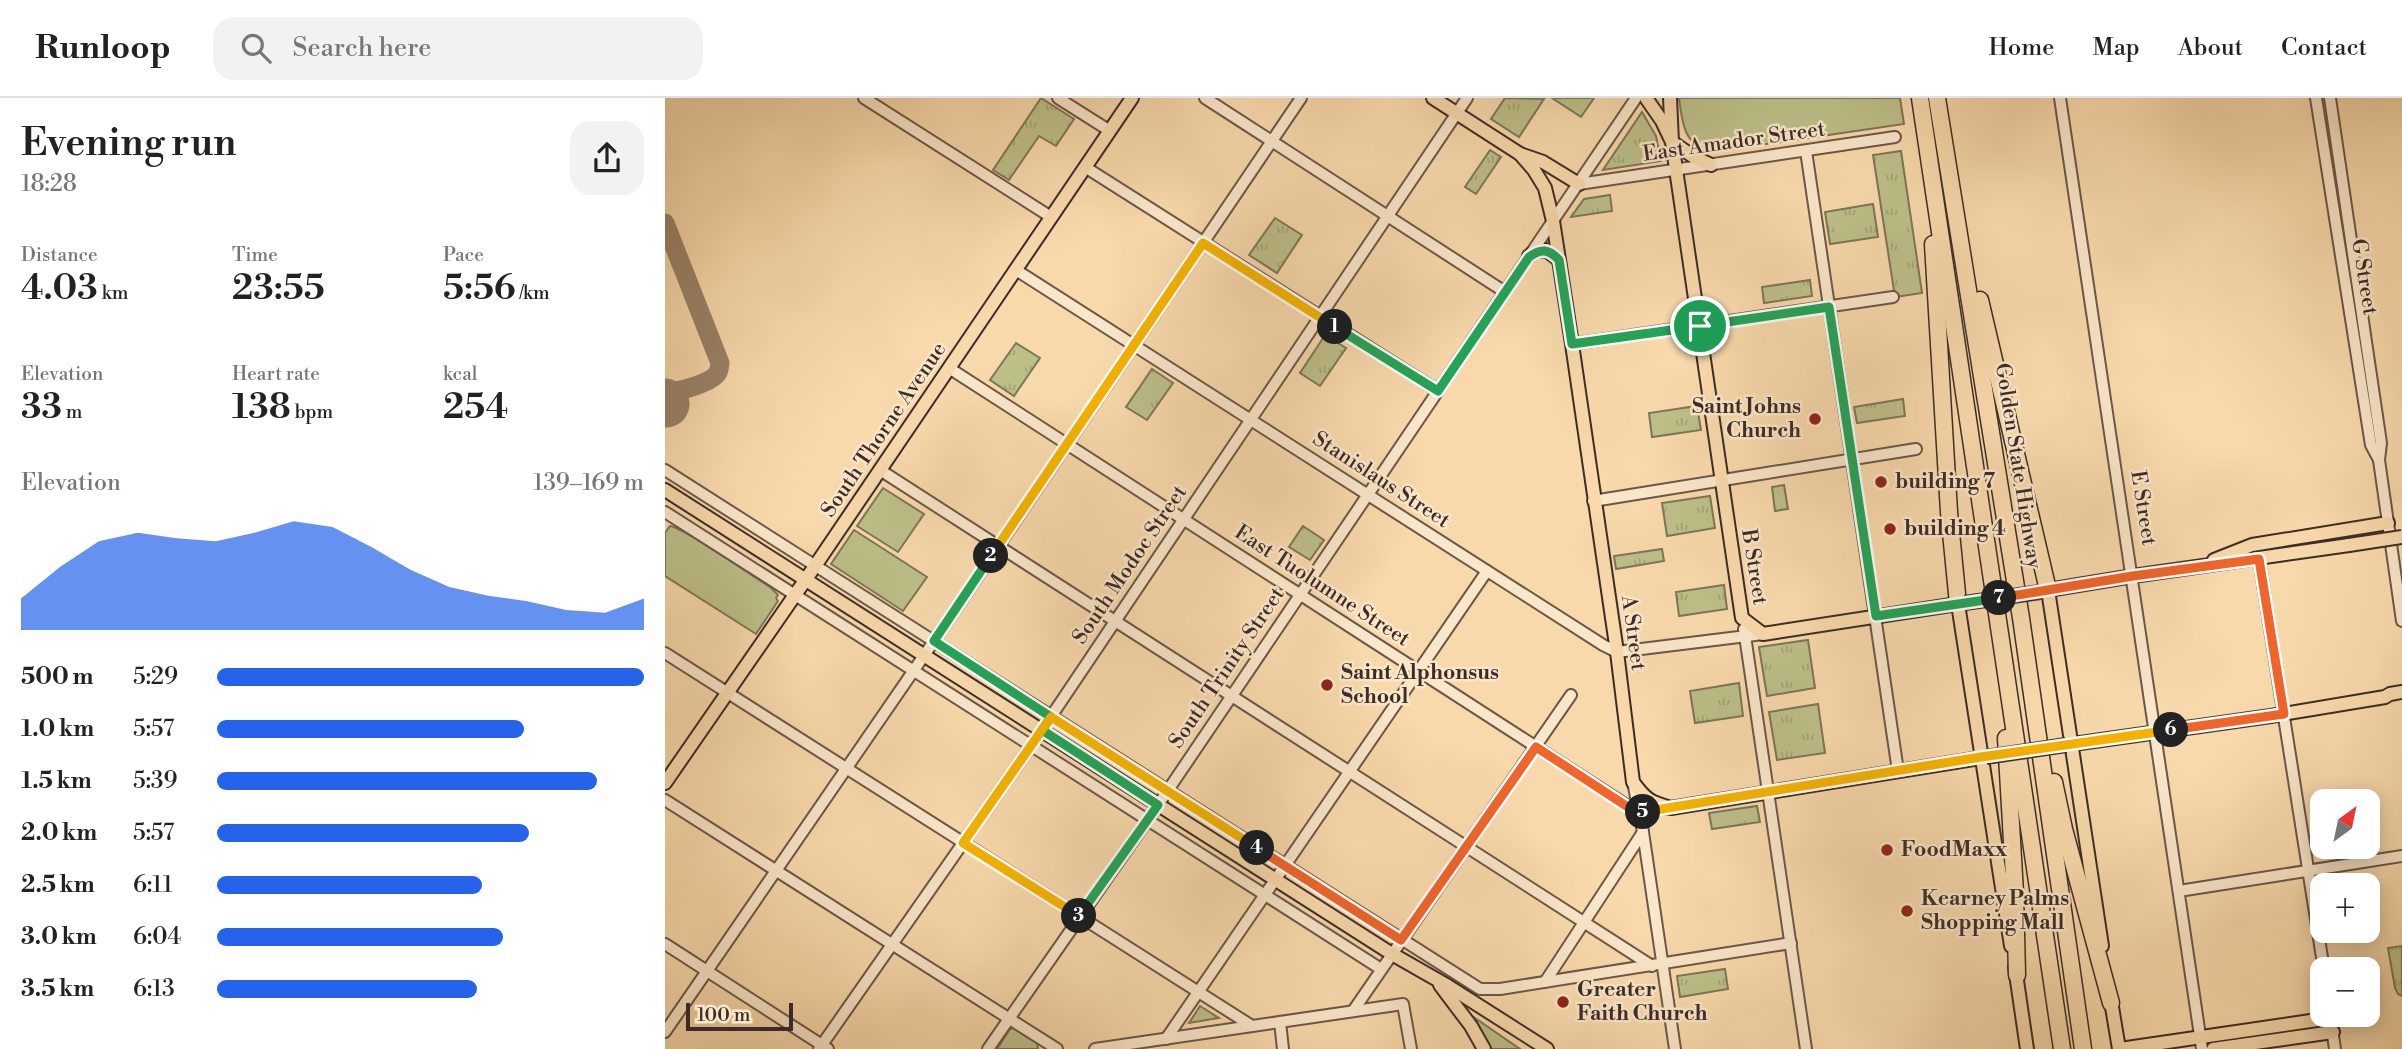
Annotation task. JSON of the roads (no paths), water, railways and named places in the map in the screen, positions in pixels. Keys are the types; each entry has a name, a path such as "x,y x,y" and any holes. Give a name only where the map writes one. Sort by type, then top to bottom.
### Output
{"highway":[{"name":"Golden State Highway","path":"1920,98 2062,1049"},
{"name":"Golden State Highway","path":"1937,98 2021,618 2083,1049"},
{"path":"1927,133 1946,474 1962,603"},
{"path":"1943,133 2044,591"},
{"path":"2021,618 2064,830 2111,1003"},
{"path":"1999,627 2017,975"}],"main road":[{"name":"South Thorne Avenue","path":"665,783 806,580 1132,98"},
{"path":"1433,98 1520,154 1543,162 1579,184"},
{"name":"B Street","path":"1646,98 1672,142 1742,618"},
{"path":"1670,98 1672,142 1694,157 1711,164"},
{"path":"1520,154 1545,188 1553,222"},
{"name":"A Street","path":"1553,222 1617,652 1633,782"},
{"path":"1529,257 1536,251 1546,250 1559,260"},
{"path":"665,490 1392,954 1547,1049"},
{"path":"2196,567 2252,545 2388,523"},
{"path":"1742,618 1763,634 2402,537"},
{"path":"2044,591 2120,1049 2201,1043 2310,1020"},
{"path":"1962,603 2027,1049"},
{"path":"1633,782 1644,798 1671,808 1984,757 2396,696"},
{"path":"1438,982 1467,1020 1483,1049"},
{"path":"2214,1049 2333,1032"}],"street":[{"path":"864,98 1051,218"},
{"path":"1058,98 1109,131"},
{"path":"1205,98 1505,292"},
{"path":"665,1032 934,641 1301,98"},
{"name":"South Modoc Street","path":"823,1048 892,944 1051,717 1467,98"},
{"name":"South Trinity Street","path":"988,1049 1158,805 1636,98"},
{"name":"E Street","path":"2060,98 2201,1043"},
{"name":"G Street","path":"2316,98 2371,445 2379,460"},
{"name":"G Street","path":"2330,98 2381,443 2379,460 2402,621"},
{"name":"East Amador Street","path":"1579,184 1895,137"},
{"path":"1806,150 1898,771"},
{"path":"1085,167 1438,391"},
{"name":"Stanislaus Street","path":"1016,270 1617,652"},
{"path":"1572,344 1893,297"},
{"name":"East Tuolumne Street","path":"949,368 1637,813"},
{"path":"1593,501 1916,449"},
{"path":"665,470 1475,987 1500,989 1791,943"},
{"path":"880,470 1466,847 1657,965"},
{"path":"665,512 1381,969"},
{"path":"2259,559 2321,957"},
{"path":"1166,1039 1487,571"},
{"name":"B Street","path":"1742,618 1806,1049"},
{"path":"1617,652 1763,634"},
{"path":"665,653 1252,1026"},
{"path":"1353,1012 1571,695"},
{"name":"A Street","path":"1633,782 1637,813 1643,832 1657,965 1675,1049"},
{"path":"665,800 1057,1049"},
{"path":"1637,813 1671,808"},
{"path":"1545,982 1643,832"},
{"path":"2179,891 2402,856"},
{"path":"665,944 823,1048"},
{"path":"1095,1049 1147,1046 1166,1039 1403,1004 1411,1049"},
{"path":"1280,1022 1283,1049"},
{"path":"2332,1027 2336,1049"}],"place":[{"name":"Saint Johns Church","path":"1815,419"},
{"name":"building 7","path":"1881,482"},
{"name":"building 4","path":"1890,529"},
{"name":"Saint Alphonsus School","path":"1327,685"},
{"name":"FoodMaxx","path":"1887,850"},
{"name":"Kearney Palms Shopping Mall","path":"1907,911"},
{"name":"Greater Faith Church","path":"1563,1002"}]}
